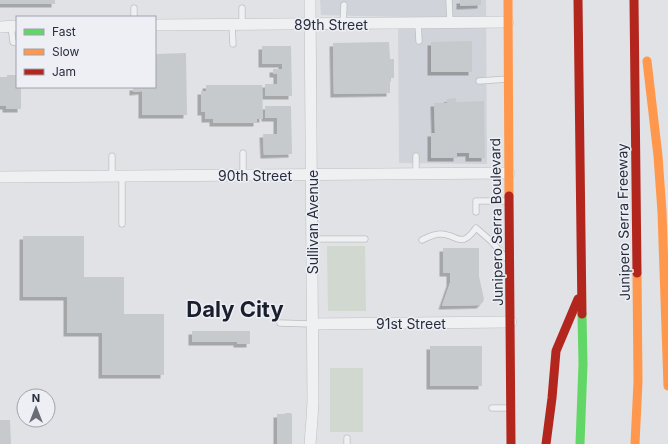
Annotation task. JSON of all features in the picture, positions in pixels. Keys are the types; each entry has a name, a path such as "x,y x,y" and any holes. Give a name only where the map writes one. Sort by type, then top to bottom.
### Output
{"main road":[{"name":"Junipero Serra Boulevard","path":"508,0 512,408 511,444"},
{"path":"578,0 582,370 580,444"},
{"name":"Junipero Serra Freeway","path":"634,0 638,354 635,444"},
{"path":"640,0 643,31"},
{"path":"646,54 658,156 662,212 668,386"},
{"path":"546,444 556,351 581,292"}],"street":[{"name":"Sullivan Avenue","path":"310,0 312,175 312,418 310,444"},
{"name":"89th Street","path":"156,25 508,22"},
{"name":"90th Street","path":"0,177 509,173"},
{"name":"91st Street","path":"312,324 511,322"}],"lane":[{"path":"449,0 450,23"},
{"path":"343,24 344,5"},
{"path":"134,8 134,16"},
{"path":"233,44 242,8"},
{"path":"418,23 419,41"},
{"path":"11,27 13,42 16,44"},
{"path":"479,81 508,79"},
{"path":"243,153 244,175"},
{"path":"112,156 117,176 122,224"},
{"path":"416,156 416,174"},
{"path":"476,212 476,201 509,201"},
{"path":"422,240 433,235 440,234 457,240 465,239 471,235 476,228 491,241 510,262"},
{"path":"312,239 365,239"},
{"path":"280,323 312,324"},
{"path":"492,408 512,408"}],"shaded area":[{"path":"320,0 486,0 487,164 399,163 398,17 321,15"},
{"path":"327,246 365,246 366,311 328,311"},
{"path":"330,368 363,368 363,432 330,432"}],"building":[{"path":"0,0 55,0 55,4 0,4"},
{"path":"460,0 481,0 481,5 460,6"},
{"path":"472,41 472,72 431,72 431,42"},
{"path":"389,42 390,59 394,59 394,78 390,78 390,93 334,94 333,43"},
{"path":"262,46 291,46 292,96 265,96 265,84 277,84 277,74 273,74 273,69 282,69 282,64 262,64"},
{"path":"186,53 187,115 142,115 142,91 133,92 133,88 156,88 156,54"},
{"path":"7,75 16,75 16,88 21,88 21,109 6,109 6,106 0,106 0,77 7,77"},
{"path":"206,85 262,85 263,119 257,119 257,123 213,123 213,119 205,119 205,112 201,112 201,91 206,91"},
{"path":"456,98 456,102 484,101 485,158 469,158 469,153 457,153 457,158 431,158 431,133 435,133 434,103 447,103 447,99"},
{"path":"265,106 291,106 292,154 264,155 263,134 277,134 277,118 265,118"},
{"path":"23,236 84,236 84,277 124,277 124,314 164,314 164,375 102,375 102,333 67,333 67,297 23,297"},
{"path":"443,248 479,248 479,276 484,299 480,305 442,306 450,283 450,273 443,273"},
{"path":"192,331 250,331 250,344 237,344 237,342 192,342"},
{"path":"430,346 482,346 482,386 430,386"},
{"path":"291,413 292,415 292,444 277,444 277,414"},
{"path":"0,420 10,420 11,444 0,444"}],"traffic: fast":[{"path":"580,444 583,364 582,314"}],"traffic: slow":[{"path":"508,0 509,196"},
{"path":"647,61 658,156 662,212 668,386"},
{"path":"635,444 638,382 637,273"}],"traffic: jam":[{"path":"578,0 582,314"},
{"path":"634,0 637,273"},
{"path":"509,196 511,444"},
{"path":"546,444 556,351 578,299"}],"district":[{"name":"Daly City","path":"235,309"}]}
